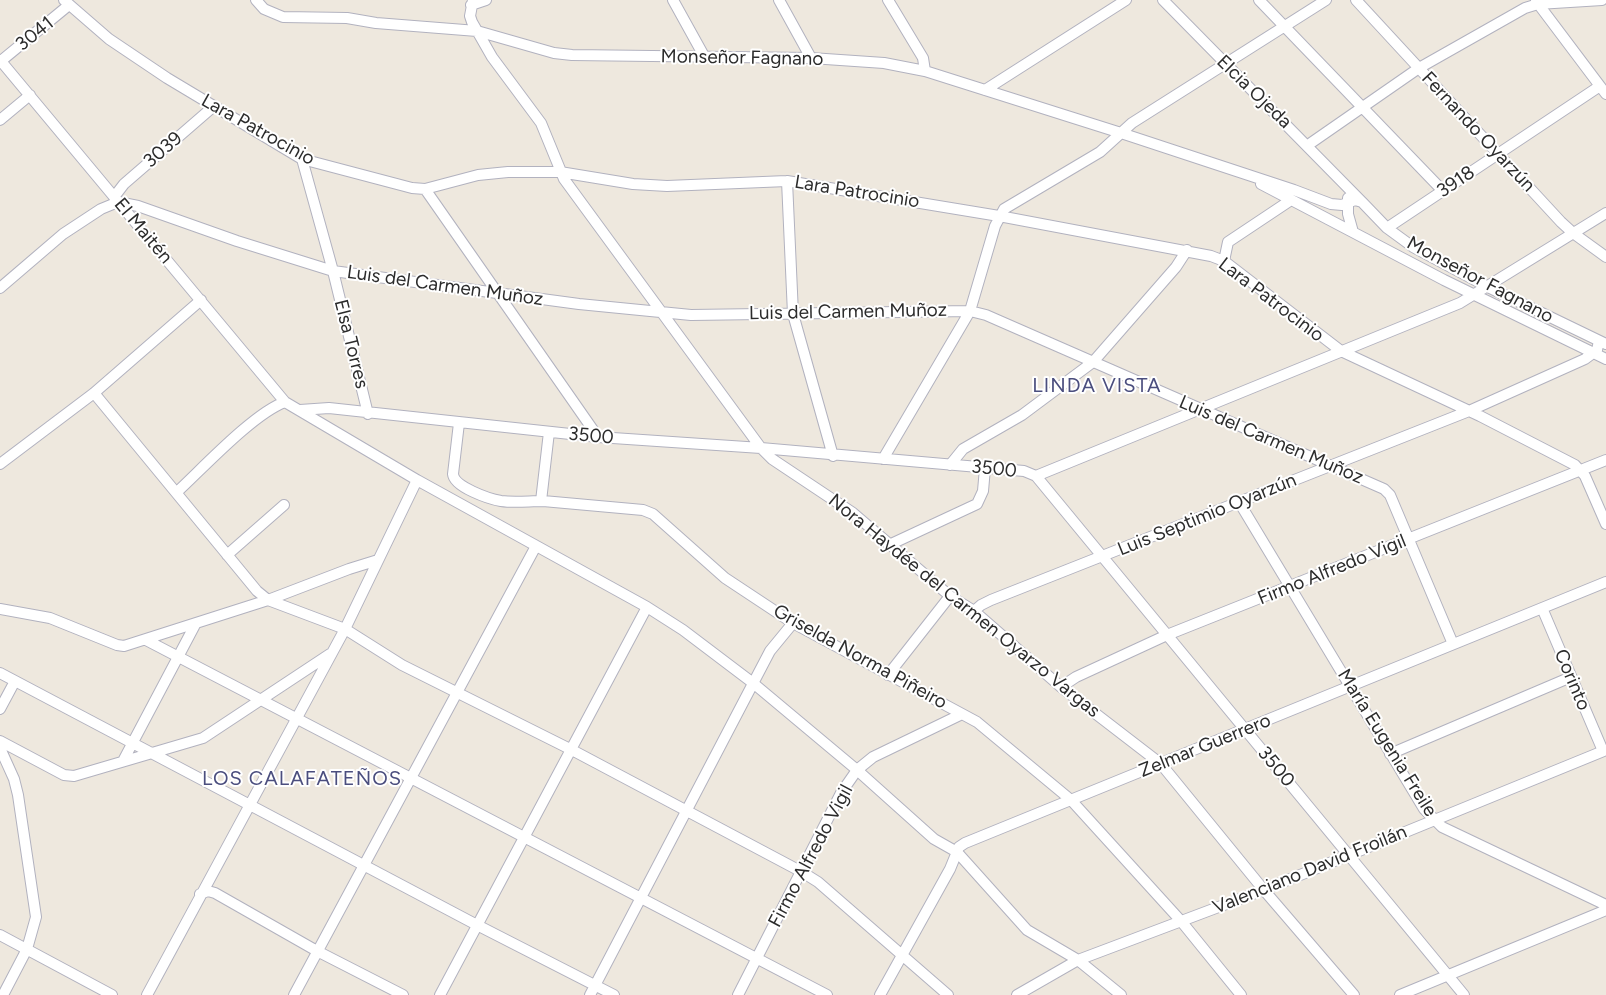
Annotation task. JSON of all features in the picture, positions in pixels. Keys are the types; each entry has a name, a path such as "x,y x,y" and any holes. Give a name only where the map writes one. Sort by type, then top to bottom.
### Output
{"street":[{"name":"Monseñor Fagnano","path":"256,0 264,9 283,18 347,18 376,23 477,31 534,48 572,55 811,58 884,63 925,71 1121,132 1331,204 1348,204 1355,200 1362,202 1387,228 1413,247 1488,287 1603,342"},
{"path":"472,2 486,0"},
{"path":"673,0 704,56"},
{"path":"779,0 811,58"},
{"path":"888,0 923,58 925,71"},
{"path":"985,90 1126,0"},
{"name":"Elcia Ojeda","path":"1163,0 1225,64 1308,144 1362,202"},
{"path":"1259,0 1443,191"},
{"path":"883,459 970,311 999,216 1004,209 1100,152 1132,123 1326,0"},
{"name":"Fernando Oyarzún","path":"1356,0 1573,233 1606,257"},
{"path":"1308,144 1419,68 1536,2 1602,0"},
{"name":"Nora Haydée del Carmen Oyarzo Vargas","path":"472,2 470,16 477,31 492,57 541,122 560,172 660,313 760,448 772,459 853,513 950,596 974,611 1061,687 1161,764 1263,889 1354,995"},
{"path":"1536,2 1603,90"},
{"name":"3041","path":"0,61 67,3"},
{"name":"Lara Patrocinio","path":"67,3 109,39 167,78 302,159 385,182 424,188 494,172 560,172 633,184 667,186 787,181 999,216 1187,250 1224,261 1341,351 1469,411 1582,471"},
{"name":"El Maitén","path":"0,61 285,402"},
{"name":"3918","path":"1387,228 1498,154 1603,90"},
{"path":"0,120 30,95"},
{"name":"3039","path":"116,199 124,184 214,106"},
{"name":"Elsa Torres","path":"302,159 333,271 368,414"},
{"name":"Monseñor Fagnano","path":"1221,166 1606,359"},
{"path":"787,181 793,314 833,456"},
{"path":"1346,184 1349,223 1353,232"},
{"path":"424,188 494,291 598,437"},
{"path":"1,286 63,234 116,199"},
{"name":"Luis del Carmen Muñoz","path":"116,199 237,241 333,271 494,291 579,304 691,315 970,311 986,315 1198,409 1333,465 1384,489 1390,495 1454,644"},
{"path":"1224,261 1228,242 1291,200"},
{"path":"1036,476 1341,351 1430,317 1475,295 1606,213"},
{"path":"950,465 963,449 1022,415 1093,362 1176,267 1187,250"},
{"path":"0,464 94,393 201,300"},
{"path":"1593,352 1603,342"},
{"name":"Luis Septimio Oyarzún","path":"974,611 991,600 1469,411 1585,359 1593,352"},
{"path":"94,393 257,592 268,600 344,629 402,665 572,750 802,872 818,882 948,995"},
{"path":"177,492 275,405 285,402 417,480 484,515 647,607 683,630 753,683 857,770 934,839 956,852 1026,930 1078,960 1121,995"},
{"name":"3500","path":"300,410 329,408 368,414 598,437 760,448 833,456 1024,471 1036,476 1464,995"},
{"name":"Griselda Norma Piñeiro","path":"459,423 454,479 458,484 492,499 541,501 643,510 653,514 725,578 792,623 977,722 1071,800 1181,921 1242,995"},
{"path":"541,501 549,432"},
{"name":"Firmo Alfredo Vigil","path":"1061,687 1076,677 1167,635 1606,460"},
{"path":"889,545 976,504 983,491 985,468"},
{"path":"1582,471 1606,524"},
{"path":"147,995 344,629 417,480"},
{"path":"484,515 492,499"},
{"name":"María Eugenia Freile","path":"1239,502 1390,754 1424,809 1434,820 1442,827 1606,905"},
{"path":"227,555 284,505"},
{"path":"294,995 536,546"},
{"path":"0,609 50,618 117,645 130,645 268,600 378,560"},
{"name":"Zelmar Guerrero","path":"956,852 965,843 1606,582"},
{"path":"888,675 950,596"},
{"path":"440,995 526,837 647,607"},
{"name":"Corinto","path":"1542,608 1571,678 1605,751"},
{"path":"123,761 196,623"},
{"path":"590,995 753,683 778,639 792,623"},
{"path":"146,640 296,716 410,778 827,995"},
{"path":"0,741 68,777 203,738 331,653"},
{"path":"0,673 365,864 477,925 614,995"},
{"path":"1390,754 1571,678"},
{"path":"0,709 15,681"},
{"name":"Firmo Alfredo Vigil","path":"738,995 841,793 857,770 873,757 962,714"},
{"path":"0,748 14,779 18,795 36,917 27,949 3,995"},
{"name":"Valenciano David Froilán","path":"1017,995 1078,960 1349,855 1605,751"},
{"path":"880,995 901,954 950,869 956,852"},
{"path":"200,894 208,891 215,893 317,951 403,995"},
{"path":"1400,995 1606,910"},
{"path":"0,935 112,995"}],"district":[{"name":"LINDA VISTA","path":"1097,386"},
{"name":"LOS CALAFATEÑOS","path":"302,779"}]}
